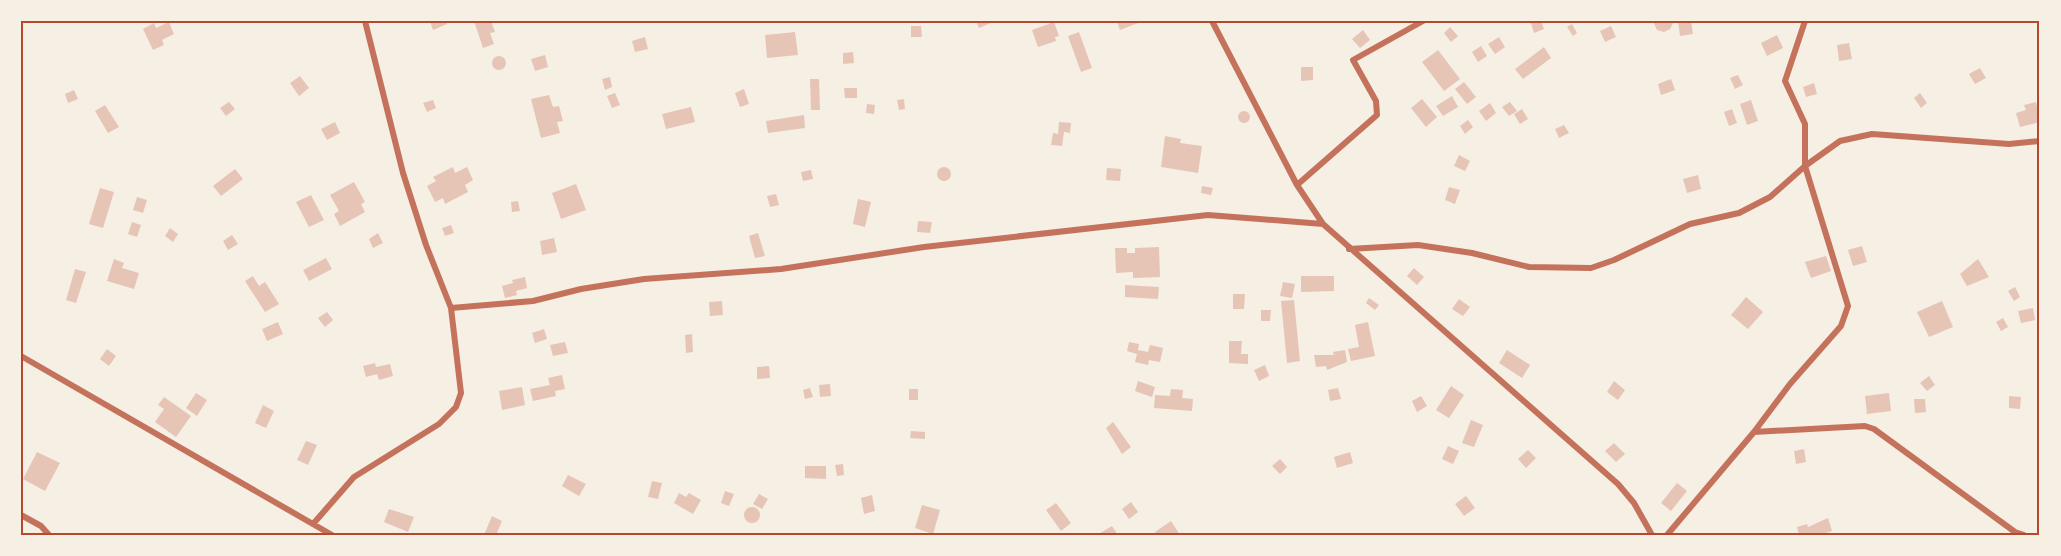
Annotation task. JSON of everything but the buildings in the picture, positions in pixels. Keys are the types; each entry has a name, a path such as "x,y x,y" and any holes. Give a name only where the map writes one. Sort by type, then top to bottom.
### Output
{"street":[{"path":"313,524 354,477 439,424 456,406 461,393 451,308 403,173 365,21"},
{"path":"1212,21 1297,185 1323,224 1618,484 1634,503 1652,535"},
{"path":"1297,185 1377,115 1376,101 1353,60 1423,21"},
{"path":"1667,535 1754,432 1790,384 1841,326 1848,306 1804,166 1805,124 1785,81 1805,21"},
{"path":"1349,249 1418,245 1472,253 1529,267 1591,268 1614,260 1690,224 1739,213 1770,197 1804,166 1840,141 1872,134 2009,144 2040,141"},
{"path":"451,308 533,301 581,289 644,279 781,269 924,247 1197,216 1272,218 1323,224"},
{"path":"21,356 332,535"},
{"path":"1754,432 1865,426 1874,429 2015,532 2024,535"},
{"path":"21,515 41,526 49,535"}]}
